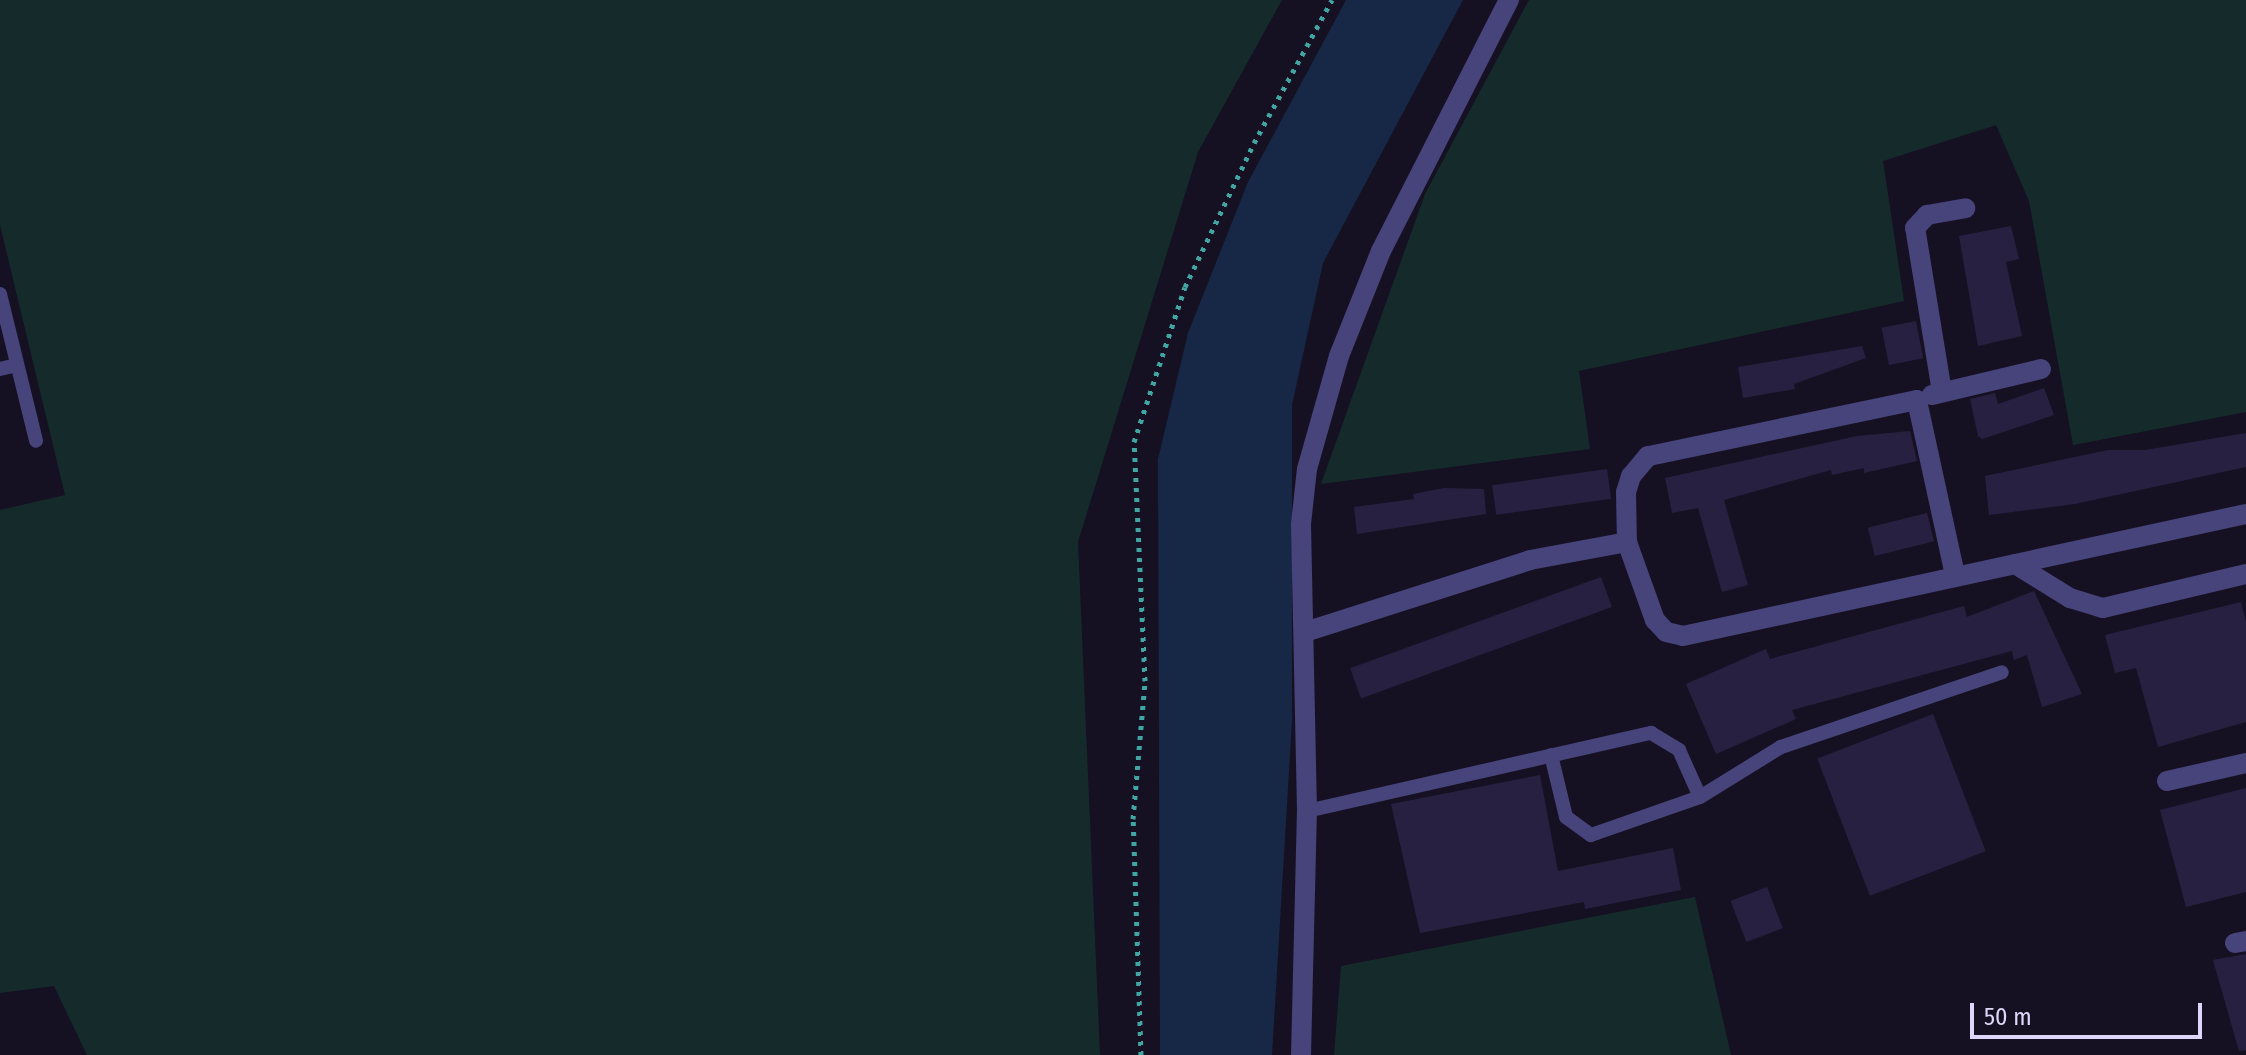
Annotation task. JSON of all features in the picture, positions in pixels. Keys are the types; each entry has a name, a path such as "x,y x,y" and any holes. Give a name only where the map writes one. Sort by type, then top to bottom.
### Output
{"street":[{"path":"1301,1055 1307,811 1301,524 1307,469 1335,369 1381,251 1509,0"},
{"path":"1942,392 1915,228 1927,215 1965,208"},
{"path":"2041,369 1917,400 1648,456 1631,476 1626,492 1627,542 1655,620 1672,635 2246,514"},
{"path":"1917,400 1955,575"},
{"path":"1305,632 1530,560 1627,542"},
{"path":"2015,564 2070,598 2103,608 2246,574"},
{"path":"2167,781 2246,763"}],"lane":[{"path":"0,294 36,441"},
{"path":"0,369 17,365"},
{"path":"1551,755 1566,817 1591,835 1700,797 1781,747 2002,672"},
{"path":"1307,811 1651,733 1661,735 1679,750 1700,797"}],"path":[{"path":"1141,1055 1133,819 1145,681 1134,442 1185,287 1254,143 1332,0"}],"green space":[{"path":"0,0 1282,0 1198,152 1078,542 1100,1055 87,1055 54,986 0,993 0,510 65,495 0,225"},
{"path":"1529,0 2246,0 2246,412 2073,445 2029,201 1996,125 1883,161 1904,301 1579,371 1590,449 1321,484 1425,194"},
{"path":"1695,897 1731,1055 1334,1055 1341,966"}],"water":[{"path":"1346,0 1463,0 1323,263 1292,405 1292,721 1272,1055 1160,1055 1158,459 1188,333 1248,182"}],"building":[{"path":"2011,226 2019,259 2006,262 2022,336 1978,346 1959,236"},
{"path":"1916,321 1923,358 1889,365 1882,328"},
{"path":"1862,346 1866,358 1794,384 1795,389 1743,398 1738,367"},
{"path":"2044,388 2054,415 1982,439 1978,436 1970,399 1995,393 1998,404"},
{"path":"1910,431 1917,461 1864,473 1864,468 1832,475 1831,470 1724,500 1748,585 1722,592 1698,508 1672,513 1665,478 1857,436"},
{"path":"2246,433 2246,467 2075,504 1989,515 1985,476 2108,450 2145,450"},
{"path":"1607,469 1611,499 1496,515 1492,485"},
{"path":"1444,488 1484,489 1486,514 1357,534 1354,507 1414,499 1413,494"},
{"path":"1927,513 1934,541 1875,556 1868,528"},
{"path":"1601,577 1612,607 1361,698 1350,668"},
{"path":"2034,591 2082,694 2042,707 2027,655 2014,660 2012,651 1792,710 1796,719 1716,754 1686,684 1766,649 1770,659 1964,606 1967,617"},
{"path":"2241,602 2246,622 2246,722 2158,747 2136,668 2115,673 2105,635"},
{"path":"1933,714 1986,851 1870,896 1817,758"},
{"path":"1540,775 1558,871 1673,848 1681,890 1585,909 1584,902 1420,933 1391,804"},
{"path":"2246,788 2246,892 2186,907 2160,810"},
{"path":"1767,887 1783,928 1746,942 1731,901"},
{"path":"2246,954 2246,1050 2239,1051 2213,960"}]}
